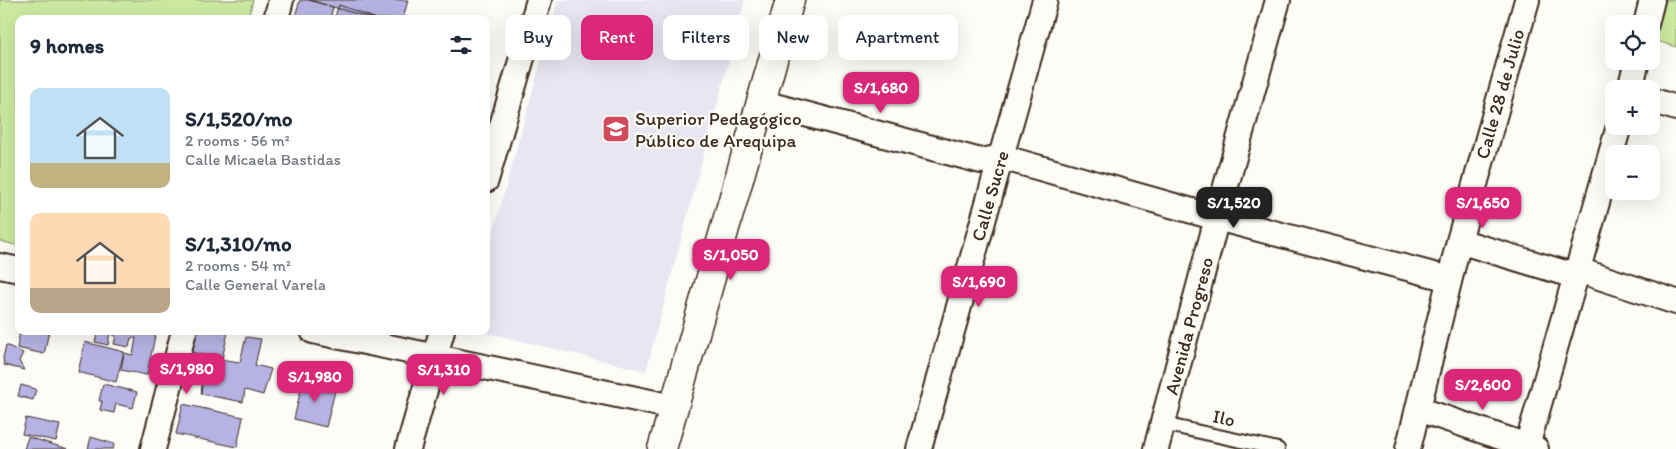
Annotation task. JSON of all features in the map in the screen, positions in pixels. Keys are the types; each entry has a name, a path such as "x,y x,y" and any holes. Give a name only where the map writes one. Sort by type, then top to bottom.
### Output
{"main road":[{"path":"662,449 790,0"}],"street":[{"path":"277,15 281,0"},
{"path":"490,166 539,0"},
{"name":"Calle Sucre","path":"919,449 1045,0"},
{"name":"Avenida Progreso","path":"1156,449 1217,218 1278,0"},
{"name":"Calle 28 de Julio","path":"1408,449 1459,241 1527,0"},
{"path":"1648,15 1652,0"},
{"path":"760,102 981,161 1001,157 1217,218 1449,280"},
{"path":"1660,103 1676,108"},
{"path":"1418,409 1532,448 1578,270 1616,135"},
{"path":"1459,241 1565,273 1578,270 1676,302"},
{"path":"0,266 15,269"},
{"path":"153,449 183,335"},
{"path":"331,335 674,407"},
{"path":"408,449 441,335"}],"lane":[{"name":"Ilo","path":"1163,424 1278,449"}],"shaded area":[{"name":"Superior Pedagógico Público de Arequipa","path":"558,0 745,0 741,15 663,15 663,60 729,60 646,371 490,334 490,244 541,60 571,60 571,15 554,15"}],"green space":[{"path":"0,0 253,0 249,15 15,15 15,245 0,241"},
{"path":"1666,0 1676,0 1676,47 1660,42 1660,20"}],"building":[{"path":"300,0 309,0 333,7 331,15 295,15"},
{"path":"309,0 408,0 404,15 360,15"},
{"path":"339,5 366,15 335,15"},
{"path":"19,335 48,335 44,354 17,348"},
{"path":"97,335 109,335 108,345 95,342"},
{"path":"112,335 155,335 147,375 121,370 124,353 133,355 136,338 131,338 129,347 114,344 116,336"},
{"path":"189,335 227,335 222,359 185,351"},
{"path":"246,337 261,339 255,365 271,369 263,395 245,390 243,402 201,394 205,357 240,362"},
{"path":"85,342 124,352 116,382 78,372"},
{"path":"6,345 23,353 19,361 24,370 4,365 3,358"},
{"path":"303,380 336,387 326,427 294,419"},
{"path":"103,384 137,392 133,408 116,404 114,413 100,410 102,401 99,401"},
{"path":"21,385 36,389 33,400 18,396"},
{"path":"183,404 243,417 237,447 176,434"},
{"path":"26,418 60,425 56,441 22,434"},
{"path":"28,437 68,449 24,449"},
{"path":"91,437 114,444 113,449 88,449"}],"place":[{"name":"Superior Pedagógico Público de Arequipa","path":"616,129"}]}
